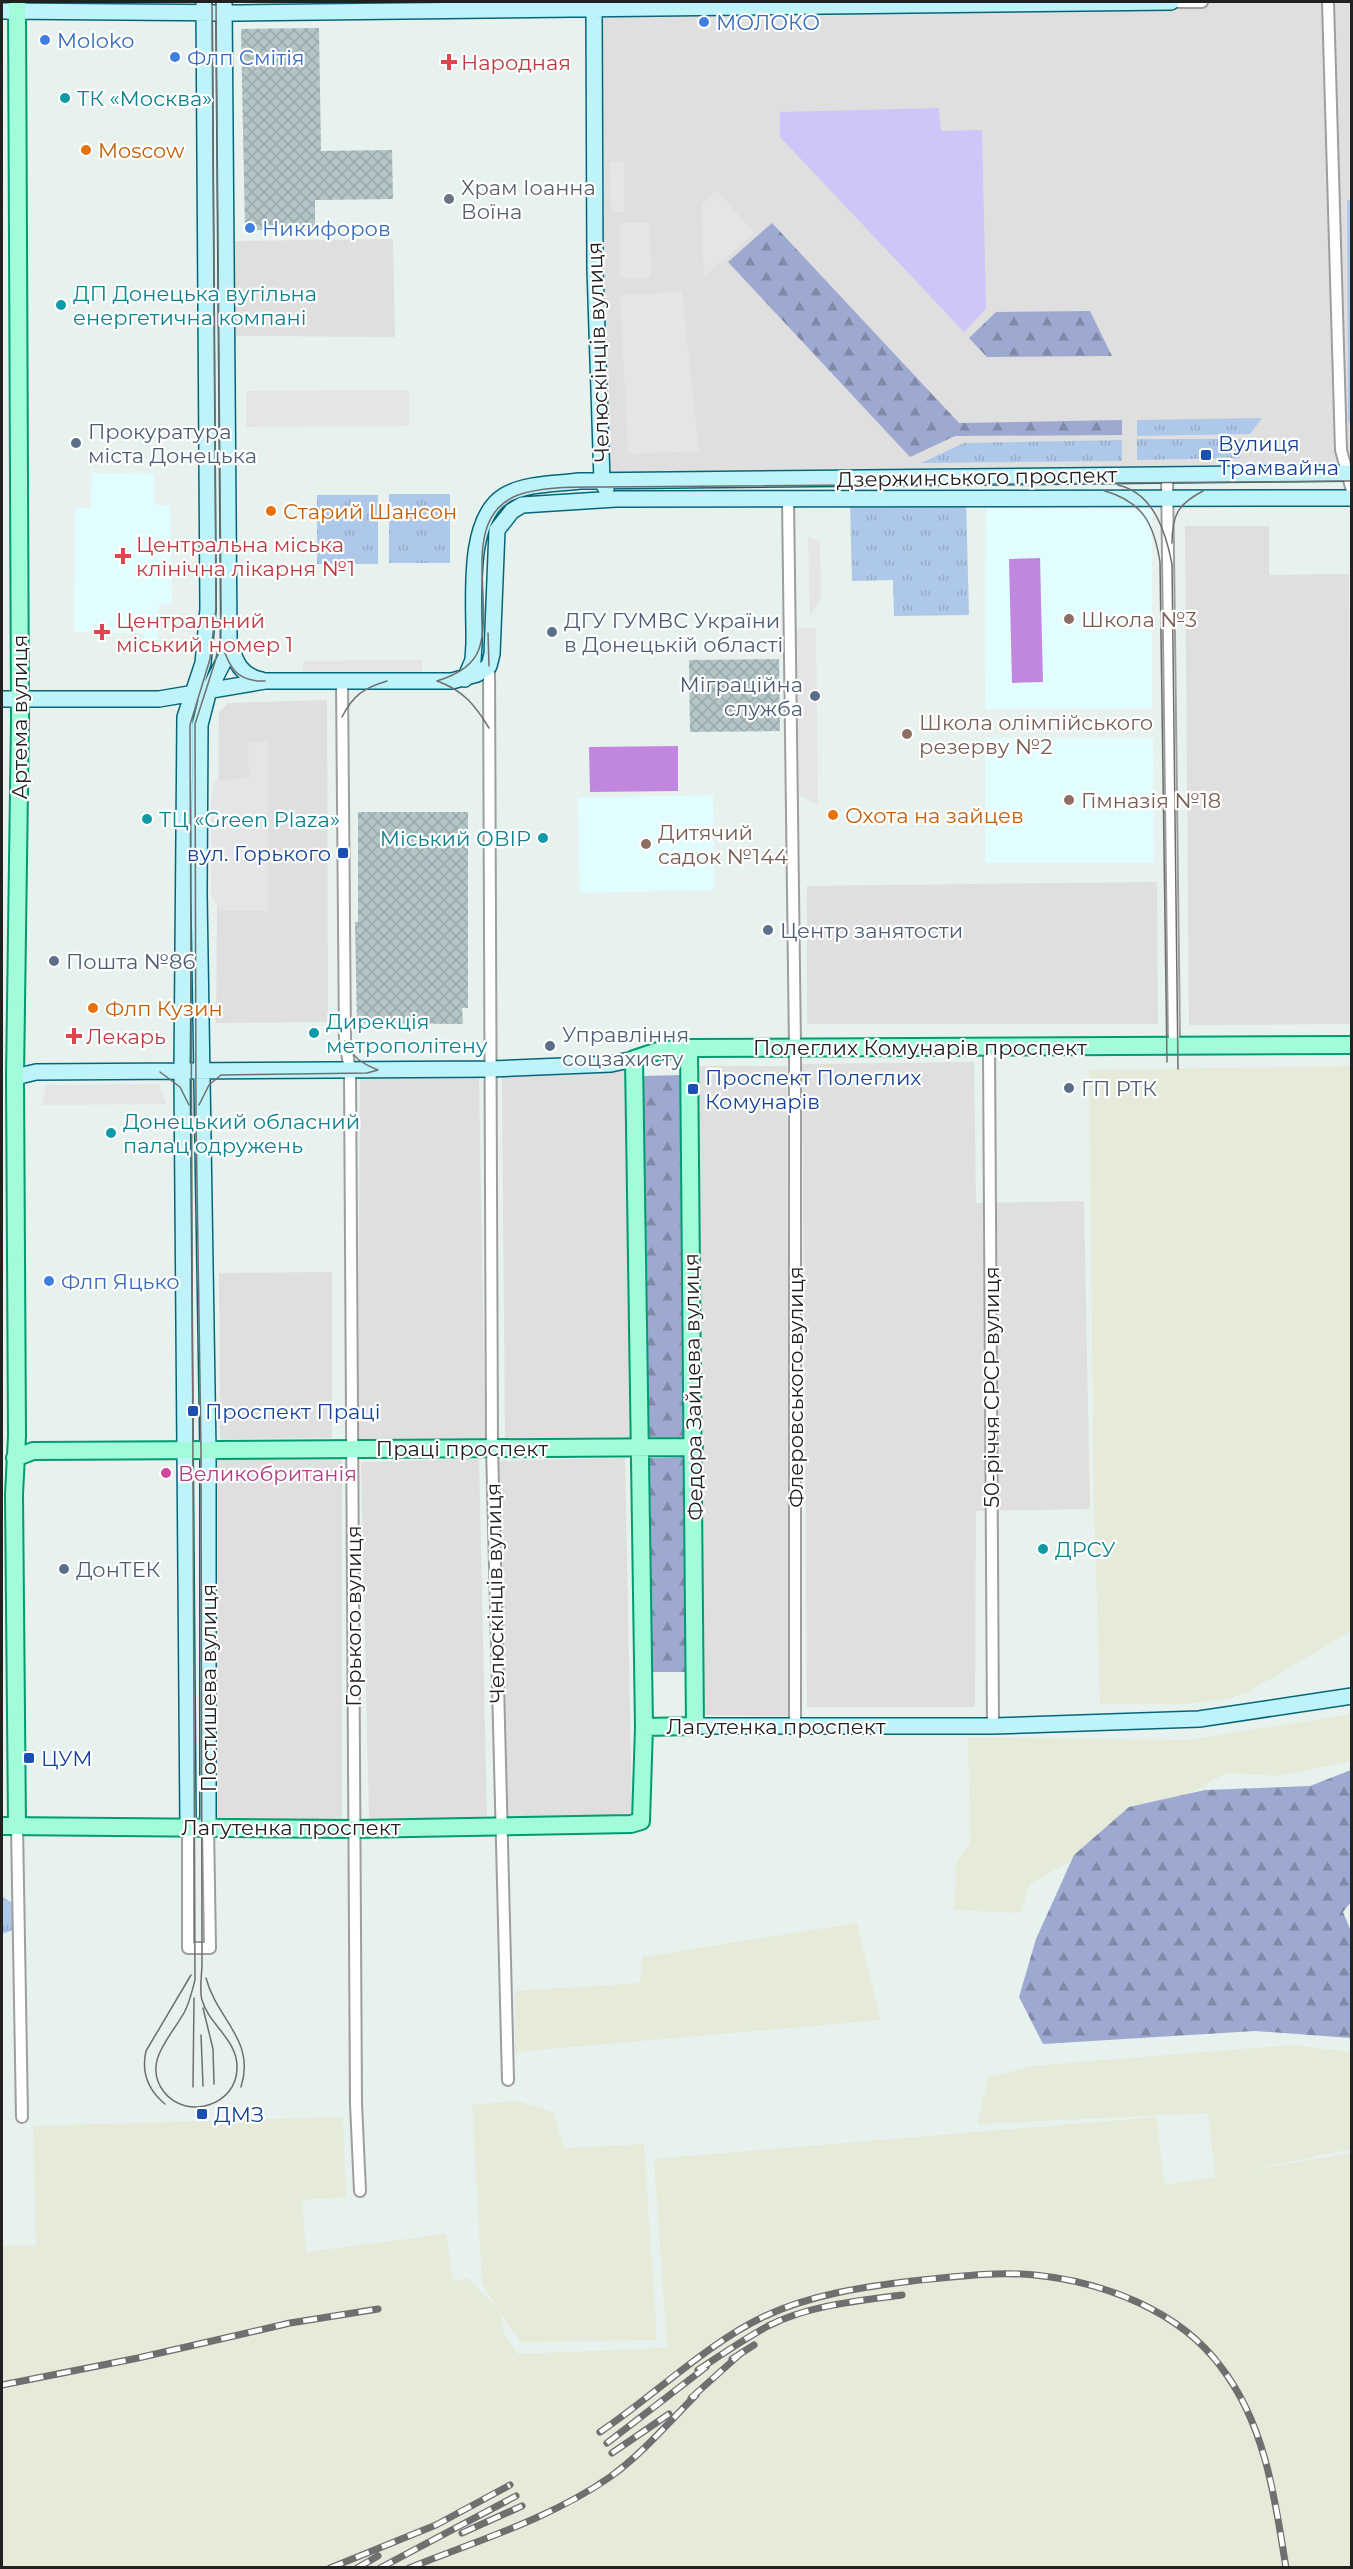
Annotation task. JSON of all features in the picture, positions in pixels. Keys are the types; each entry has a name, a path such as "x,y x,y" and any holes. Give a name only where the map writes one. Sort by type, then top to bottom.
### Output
{"main road":[{"name":"Артема вулиця","path":"9,1826 17,1424 8,1078 19,699 12,8"},
{"name":"Полеглих Комунарів проспект","path":"633,1059 658,1051 689,1048 1352,1045"},
{"name":"Федора Зайцева вулиця","path":"689,1048 695,1726"},
{"path":"633,1059 644,1727"},
{"name":"Праці проспект","path":"15,1458 33,1451 694,1447"},
{"path":"2,1479 9,1473 15,1458"},
{"name":"Лагутенка проспект","path":"9,1826 355,1829 631,1824 641,1821 644,1727 695,1726"}],"street":[{"path":"12,8 1202,2"},
{"path":"1328,2 1341,450 1350,473 1352,491"},
{"name":"Челюскінців вулиця","path":"465,679 473,660 477,542 481,525 489,510 502,497 517,490 560,483 602,481 595,269 594,5"},
{"name":"Постишева вулиця","path":"204,7 208,609 203,663 190,694 184,717 192,1072 208,1450 210,1948 188,1948 186,1450 192,1072 200,725 209,690 226,657 228,638 224,7"},
{"name":"Дзержинського проспект","path":"602,481 1350,473"},
{"path":"1167,474 1174,1045"},
{"path":"602,481 616,499"},
{"path":"788,498 795,1048"},
{"name":"Дзержинського проспект","path":"616,499 1352,498"},
{"path":"2,699 153,699 265,681 465,679 489,666 494,644 495,543 497,530 503,520 522,505 550,501 616,499"},
{"path":"228,638 235,662 247,676 265,681"},
{"name":"Челюскінців вулиця","path":"489,666 488,957 491,1069 492,1448 508,2080"},
{"name":"Горького вулиця","path":"342,681 345,1041 350,1070 356,2104 360,2191"},
{"name":"Флеровського вулиця","path":"795,1048 795,1725"},
{"name":"50-річчя СРСР вулиця","path":"989,1048 993,1726"},
{"name":"Полеглих Комунарів проспект","path":"350,1070 491,1069 611,1064 633,1059"},
{"path":"8,1078 36,1072 350,1070"},
{"name":"Лагутенка проспект","path":"695,1726 993,1726 1199,1719 1352,1696"},
{"name":"Артема вулиця","path":"9,1826 22,2117"}],"shaded area":[{"path":"232,2 467,2 232,3"},
{"path":"603,2 1351,2 1351,463 605,473"},
{"path":"319,28 321,151 392,150 393,199 315,200 315,230 245,230 241,29"},
{"path":"939,108 941,131 982,130 986,309 964,332 780,137 780,112"},
{"path":"610,162 624,162 624,212 611,212"},
{"path":"717,190 754,233 704,276 701,204"},
{"path":"620,223 650,223 651,278 620,278"},
{"path":"393,239 395,337 236,336 234,241"},
{"path":"682,292 699,451 628,454 620,295"},
{"path":"409,390 409,426 246,427 246,391"},
{"name":"Центральна міська клінічна лікарня №1","path":"92,473 154,474 154,504 170,506 172,604 159,605 158,640 144,640 144,633 74,632 75,509 91,508"},
{"name":"Школа №3","path":"986,509 1152,509 1152,709 985,709"},
{"path":"1185,526 1269,526 1269,575 1349,574 1351,1024 1189,1025"},
{"path":"808,537 820,541 821,600 810,616"},
{"path":"1040,558 1043,682 1012,683 1009,559"},
{"path":"797,628 816,628 818,806 799,795"},
{"path":"779,659 780,731 690,732 689,660"},
{"path":"422,660 422,672 303,673 303,661"},
{"path":"327,700 328,1022 216,1023 219,712 228,703"},
{"name":"Гімназія №18","path":"985,738 1153,738 1154,863 985,863"},
{"path":"248,742 268,742 268,911 220,911 211,894 211,803 214,780 249,778"},
{"path":"678,746 678,791 590,792 589,747"},
{"name":"Дитячий садок №144","path":"713,795 714,890 580,893 578,798"},
{"path":"358,812 468,812 468,1008 462,1008 463,1024 357,1023 355,922 358,922"},
{"path":"1157,882 1158,1024 807,1024 807,886"},
{"path":"974,1062 976,1203 1084,1201 1090,1509 976,1511 975,1707 807,1707 802,1064"},
{"path":"697,1066 787,1066 790,1716 702,1715"},
{"path":"1351,1066 1351,1631 1248,1692 1230,1698 1188,1704 1100,1704 1094,1505 1089,1070"},
{"path":"628,1068 633,1439 505,1439 502,1071"},
{"path":"479,1077 485,1438 358,1439 360,1079"},
{"path":"159,1084 166,1104 42,1105 46,1085"},
{"path":"332,1272 332,1438 220,1439 219,1273"},
{"path":"342,1456 342,1819 217,1819 209,1458"},
{"path":"625,1458 632,1816 503,1819 499,1461"},
{"path":"479,1459 487,1819 369,1819 361,1462"},
{"path":"1351,1714 1351,1761 1279,1776 1226,1773 1030,1884 1020,1913 954,1910 957,1861 970,1844 968,1737 1188,1740"},
{"path":"857,1923 881,2020 515,2052 515,1991 640,1983 642,1957"},
{"path":"1292,2045 1351,2052 1351,2149 1243,2171 1351,2153 1351,2567 2,2567 2,2246 36,2246 33,2126 343,2117 346,2197 302,2200 306,2252 446,2234 453,2281 467,2278 497,2307 482,2283 472,2105 518,2101 554,2113 564,2148 644,2144 657,2340 521,2342 499,2311 505,2335 518,2354 667,2348 654,2159 1157,2117 1164,2185 1215,2177 1208,2113 977,2124 988,2078 1032,2066"}],"green space":[{"path":"1347,200 1352,200 1351,426 1348,420"},
{"path":"772,223 959,423 1122,420 1122,435 955,436 910,457 728,262"},
{"path":"1090,311 1112,356 987,357 969,338 996,312"},
{"path":"1262,418 1250,434 1137,436 1137,420"},
{"path":"1137,439 1248,439 1240,458 1137,460"},
{"path":"1122,440 1122,461 921,463 964,443"},
{"path":"389,494 450,494 450,563 389,563"},
{"path":"317,495 378,495 378,564 317,564"},
{"path":"966,499 969,615 894,616 893,580 852,581 850,502"},
{"path":"684,1075 688,1438 647,1439 643,1076"},
{"path":"685,1457 688,1672 650,1672 648,1458"},
{"path":"1351,1770 1351,1902 1343,1912 1351,1931 1351,2038 1255,2031 1043,2044 1019,1997 1036,1939 1074,1855 1129,1807 1205,1790 1310,1786"},
{"path":"2,1897 13,1903 13,1930 2,1934"}],"tram line":[{"path":"212,2 216,608 210,659 190,725 195,1980 190,2000 161,2050 156,2070 158,2081 164,2092 174,2101 185,2106 197,2107 220,2100 235,2081 237,2068 233,2049 206,2009 202,2000 201,1987 201,1450 196,1117 195,724 220,640 221,608 216,2"},
{"path":"437,681 462,670 472,661 479,649 483,630 482,563 489,522 500,506 528,492 583,487 1352,481"},
{"path":"1118,485 1141,496 1149,505 1162,527 1172,564 1178,1069"},
{"path":"1105,491 1129,501 1138,508 1150,526 1160,562 1167,1062"},
{"path":"1172,543 1173,525 1178,511 1203,491"},
{"path":"488,633 489,666"},
{"path":"221,642 227,659 240,676 255,681 265,681"},
{"path":"342,717 350,703 360,693 387,681"},
{"path":"437,681 454,689 467,699 489,728"},
{"path":"345,1041 358,1059 378,1070"},
{"path":"199,1105 209,1085 221,1075 367,1073 378,1070"},
{"path":"160,1072 180,1087 189,1105"},
{"path":"165,2104 154,2093 147,2081 144,2067 146,2051 191,1975"},
{"path":"206,1978 211,1993 239,2043 244,2071 241,2087"},
{"path":"193,2087 194,1998"},
{"path":"203,2008 213,2049 214,2084"},
{"path":"201,2035 203,2086"}],"railway":[{"path":"600,2432 742,2328 799,2303 855,2289 958,2276 1020,2274 1087,2284 1138,2302 1162,2315 1204,2347 1221,2367 1236,2389 1258,2437 1272,2489 1286,2568"},
{"path":"698,2370 750,2336 800,2313 834,2305 902,2295"},
{"path":"2,2385 138,2358 290,2323 378,2309"},
{"path":"732,2359 754,2345"},
{"path":"691,2398 739,2355"},
{"path":"607,2443 706,2367"},
{"path":"409,2568 538,2517 587,2492 633,2458 696,2395"},
{"path":"612,2453 669,2414"},
{"path":"330,2568 436,2525 510,2485"},
{"path":"380,2568 516,2496"},
{"path":"462,2533 522,2506"},
{"path":"357,2568 378,2556"}],"place":[{"name":"МОЛОКО","path":"704,22"},
{"name":"Moloko","path":"45,40"},
{"name":"Флп Смітія","path":"175,57"},
{"name":"Народная","path":"449,62"},
{"name":"ТК «Москва»","path":"65,98"},
{"name":"Moscow","path":"86,150"},
{"name":"Храм Іоанна Воїна","path":"449,199"},
{"name":"Никифоров","path":"250,228"},
{"name":"ДП Донецька вугільна енергетична компані","path":"61,305"},
{"name":"Прокуратура міста Донецька","path":"76,443"},
{"name":"Вулиця Трамвайна","path":"1206,455"},
{"name":"Старий Шансон","path":"271,511"},
{"name":"Центральна міська клінічна лікарня №1","path":"123,556"},
{"name":"Школа №3","path":"1069,619"},
{"name":"Центральний міський номер 1","path":"102,632"},
{"name":"ДГУ ГУМВС України в Донецькій області","path":"552,632"},
{"name":"Міграційна служба","path":"815,696"},
{"name":"Школа олімпійського резерву №2","path":"907,734"},
{"name":"Гімназія №18","path":"1069,800"},
{"name":"Охота на зайцев","path":"833,815"},
{"name":"ТЦ «Green Plaza»","path":"147,819"},
{"name":"Міський ОВІР","path":"543,838"},
{"name":"Дитячий садок №144","path":"646,844"},
{"name":"вул. Горького","path":"343,853"},
{"name":"Центр занятости","path":"768,930"},
{"name":"Пошта №86","path":"54,961"},
{"name":"Флп Кузин","path":"93,1008"},
{"name":"Дирекція метрополітену","path":"314,1033"},
{"name":"Лекарь","path":"74,1036"},
{"name":"Управління соцзахисту","path":"550,1046"},
{"name":"ГП РТК","path":"1069,1088"},
{"name":"Проспект Полеглих Комунарів","path":"693,1089"},
{"name":"Донецький обласний палац одружень","path":"111,1133"},
{"name":"Флп Яцько","path":"49,1281"},
{"name":"Проспект Праці","path":"193,1411"},
{"name":"Великобританія","path":"166,1473"},
{"name":"ДРСУ","path":"1043,1549"},
{"name":"ДонТЕК","path":"64,1569"},
{"name":"ЦУМ","path":"29,1758"},
{"name":"ДМЗ","path":"202,2114"}]}
